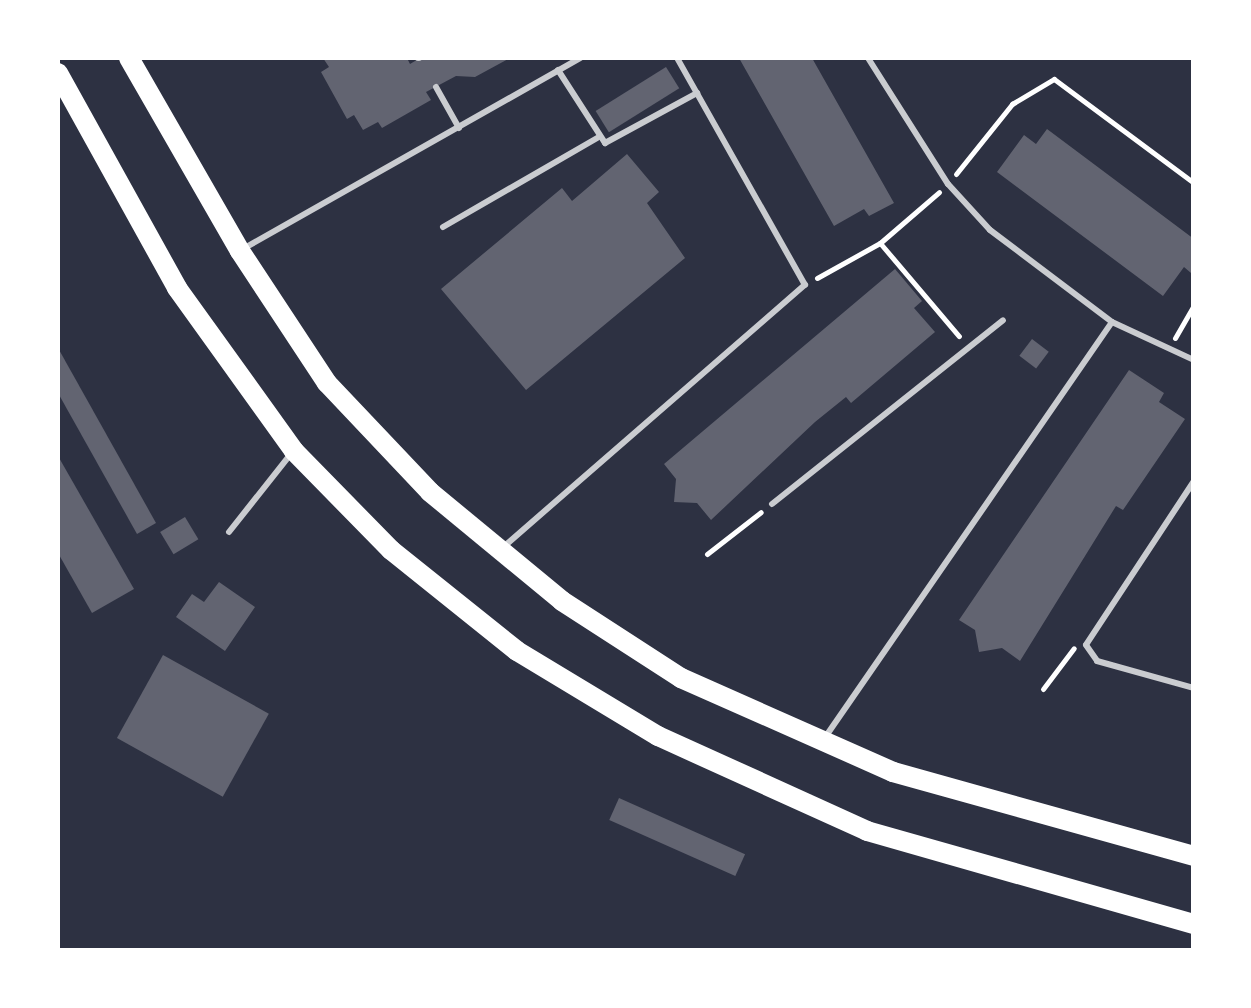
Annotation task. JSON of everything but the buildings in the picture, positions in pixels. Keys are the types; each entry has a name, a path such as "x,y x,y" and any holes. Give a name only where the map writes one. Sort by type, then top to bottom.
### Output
{"main road":[{"path":"129,58 240,251 327,383 430,492 562,600 681,678 893,772 1194,856"},
{"path":"58,73 177,288 294,450 390,550 516,651 658,736 866,831 1194,924"}],"lane":[{"path":"240,251 580,58"},
{"path":"500,549 805,285 677,58"},
{"path":"868,58 948,184 990,230 1112,322 1194,360"},
{"path":"558,70 598,138 613,142 697,93"},
{"path":"436,87 460,128"},
{"path":"443,228 598,138"},
{"path":"772,504 1003,320"},
{"path":"822,741 1112,322"},
{"path":"228,532 294,450"},
{"path":"1194,481 1086,645 1097,661 1194,688"}],"path":[{"path":"805,285 880,243 948,184 1012,104 1054,79 1194,183"},
{"path":"880,243 968,347"},
{"path":"1169,349 1194,305"},
{"path":"708,554 772,504"},
{"path":"1043,689 1067,650 1086,645"}]}
